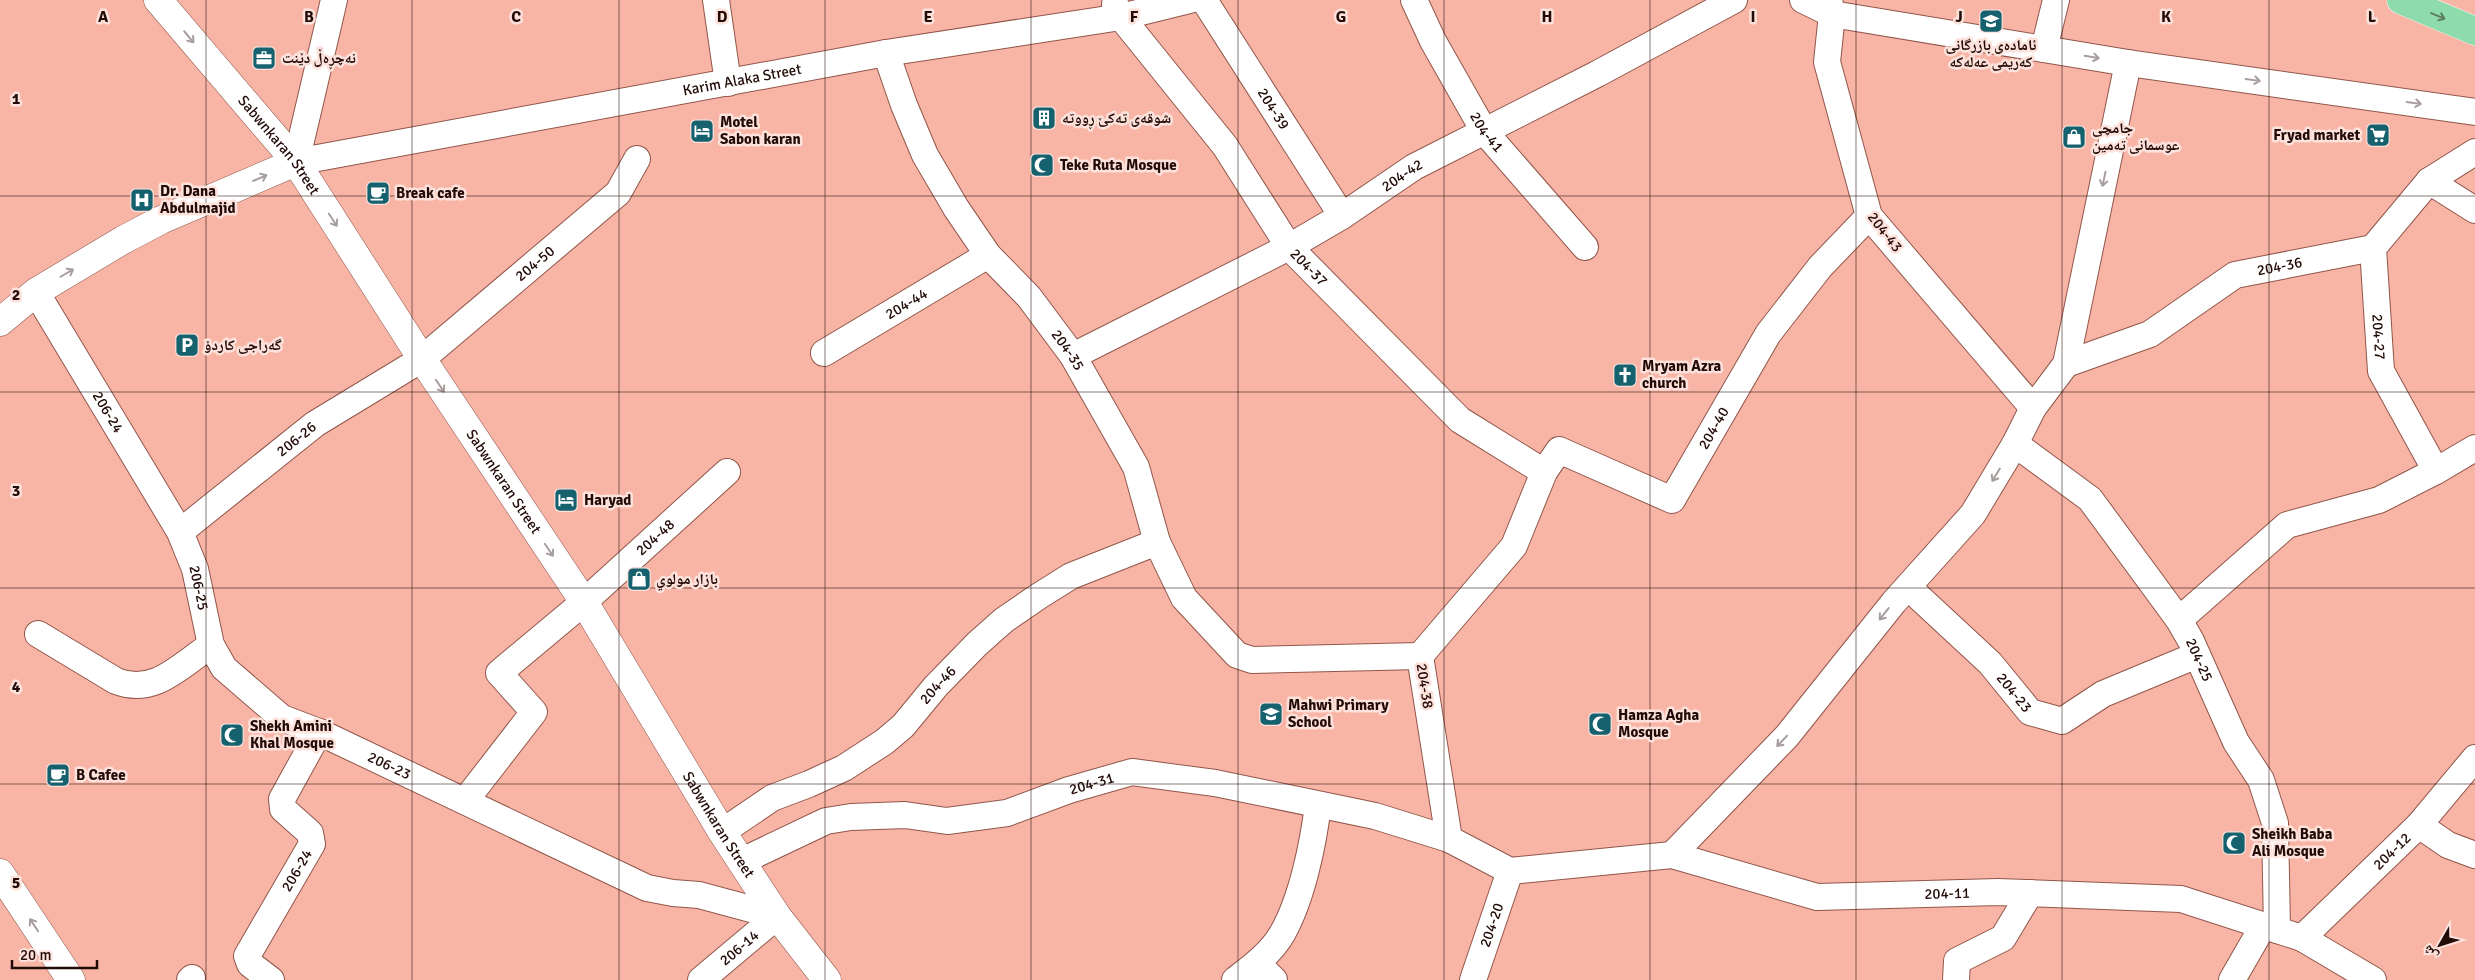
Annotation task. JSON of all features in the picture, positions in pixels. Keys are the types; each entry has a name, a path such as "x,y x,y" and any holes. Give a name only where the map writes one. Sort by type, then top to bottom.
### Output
{"main road":[{"name":"Sabwnkaran Street","path":"158,0 296,162 422,358 584,602 722,832 777,916 827,980"},
{"path":"2401,0 2475,31"},
{"path":"0,322 36,292 161,220 296,162"},
{"path":"0,873 71,980"}],"street":[{"path":"296,162 334,0"},
{"path":"716,0 728,83"},
{"name":"Karim Alaka Street","path":"296,162 588,106 728,83 1117,8 1190,0"},
{"name":"204-39","path":"1204,0 1342,216"},
{"name":"204-41","path":"1414,0 1433,41 1484,131 1585,247"},
{"name":"204-42","path":"1073,356 1289,247 1342,216 1414,167 1734,0"},
{"path":"1803,0 2044,49 2128,63 2475,112"},
{"path":"2044,49 2056,0"},
{"name":"204-43","path":"1830,7 1827,62 1868,216 2033,408"},
{"name":"204-37","path":"1117,8 1225,146 1289,247 1460,420 1544,472"},
{"name":"204-35","path":"886,53 904,105 925,155 956,208 988,255 1029,297 1073,356 1136,467 1157,542 1184,598 1237,655 1252,660 1420,656"},
{"path":"1672,856 1787,736 1908,587 1973,514 2015,444 2033,408 2066,364 2128,63"},
{"path":"2373,248 2430,181 2475,152"},
{"name":"204-50","path":"422,358 618,193 637,159"},
{"path":"2430,181 2475,210"},
{"name":"204-40","path":"1544,472 1559,450 1672,500 1768,334 1820,267 1868,216"},
{"name":"204-36","path":"2066,364 2150,334 2235,275 2373,248"},
{"name":"204-27","path":"2373,248 2381,372 2436,471"},
{"name":"204-44","path":"824,353 988,255"},
{"name":"206-24","path":"36,292 180,532"},
{"name":"206-26","path":"180,532 315,424 422,358"},
{"name":"204-25","path":"2015,444 2090,499 2179,620 2236,742 2261,780 2275,823 2270,928"},
{"path":"2179,620 2287,525 2379,500 2436,471 2475,448"},
{"name":"204-48","path":"465,801 534,712 499,673 584,602 727,472"},
{"name":"204-38","path":"1448,839 1420,656 1514,546 1544,472"},
{"name":"206-25","path":"180,532 195,569 211,645"},
{"name":"204-46","path":"722,832 772,798 844,768 884,742 903,726 936,686 977,644 1004,620 1039,596 1071,576 1157,542"},
{"name":"204-23","path":"1908,587 1990,663 2030,712 2062,721 2103,694 2197,655"},
{"path":"38,634 116,681 128,686 141,687 154,684 211,645"},
{"name":"206-23","path":"211,645 224,668 282,718 319,732 648,888 673,893 699,895 777,916"},
{"name":"206-24","path":"271,980 248,961 248,953 312,844 310,833 283,809 282,799 319,732"},
{"name":"204-12","path":"2302,938 2419,825 2475,758"},
{"name":"204-31","path":"742,861 826,821 851,817 905,815 947,821 1007,813 1069,790 1132,772 1215,783 1375,816 1448,839"},
{"path":"1236,980 1266,972 1296,900 1313,848 1318,805"},
{"path":"2419,825 2448,845 2475,855"},
{"path":"1448,839 1510,871"},
{"name":"204-11","path":"1510,871 1672,856 1817,897 1998,892 2180,899 2302,938 2373,980"},
{"name":"204-20","path":"1473,980 1510,871"},
{"path":"1956,980 1957,961 2003,938 2030,893"},
{"name":"206-14","path":"701,980 777,916"},
{"path":"2232,980 2270,928"}],"place":[{"name":"ئامادەی بازرگانی کەریمی عەلەکە","path":"1991,21"},
{"name":"نەچڕەڵ دێنت","path":"264,58"},
{"name":"شوقەی تەکێ ڕووتە","path":"1044,118"},
{"name":"Motel Sabon karan","path":"702,131"},
{"name":"Fryad market","path":"2378,135"},
{"name":"جامچی عوسمانی تەمین","path":"2074,137"},
{"name":"Teke Ruta Mosque","path":"1042,165"},
{"name":"Break cafe","path":"378,193"},
{"name":"Dr. Dana Abdulmajid","path":"142,200"},
{"name":"گەراجی کاردۆ","path":"187,345"},
{"name":"Mryam Azra church","path":"1625,375"},
{"name":"Haryad","path":"566,500"},
{"name":"بازار مولوي","path":"639,579"},
{"name":"Mahwi Primary School","path":"1271,714"},
{"name":"Hamza Agha Mosque","path":"1600,724"},
{"name":"Shekh Amini Khal Mosque","path":"232,735"},
{"name":"B Cafee","path":"58,775"},
{"name":"Sheikh Baba Ali Mosque","path":"2234,843"}]}
